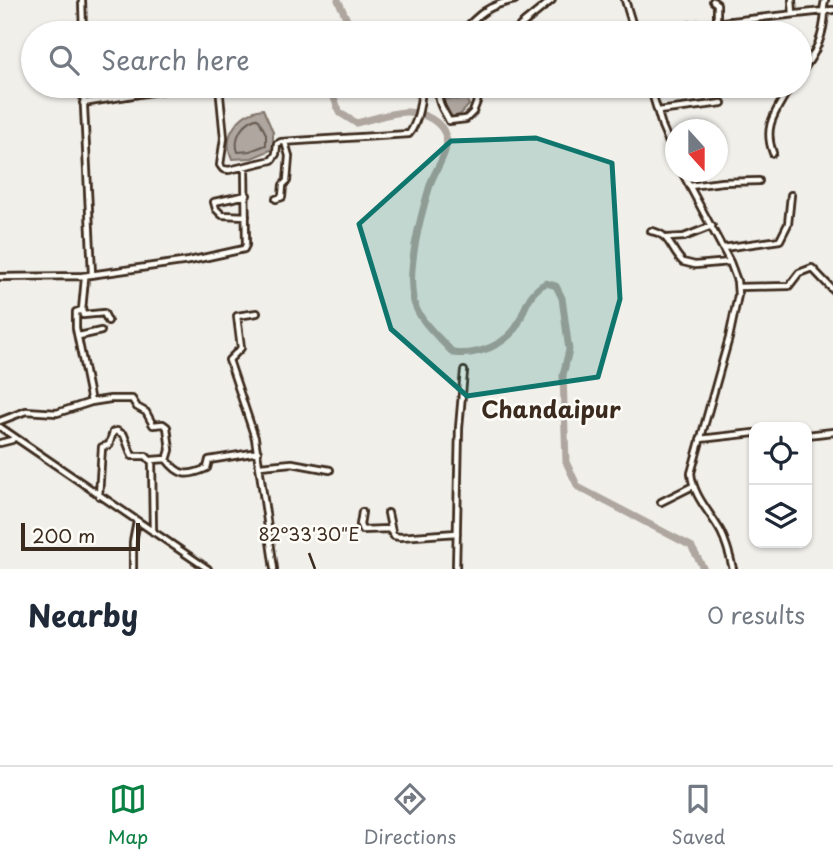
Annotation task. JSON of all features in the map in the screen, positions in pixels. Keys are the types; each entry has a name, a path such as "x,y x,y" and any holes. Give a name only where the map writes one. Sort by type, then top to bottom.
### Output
{"street":[{"path":"82,0 83,21"},
{"path":"473,21 495,4 515,0"},
{"path":"526,21 552,0"},
{"path":"625,0 631,21"},
{"path":"792,0 793,14"},
{"path":"812,58 824,26 825,0"},
{"path":"713,1 717,4 717,21"},
{"path":"726,21 833,10"},
{"path":"83,98 92,274"},
{"path":"83,103 114,98"},
{"path":"220,98 224,138 221,167 229,170 272,160 277,144 285,142 406,135 413,130 421,98"},
{"path":"440,98 442,109 449,121 466,120 473,112 478,98"},
{"path":"654,98 665,130"},
{"path":"773,153 769,133 771,119 783,98"},
{"path":"658,111 722,103"},
{"path":"276,199 282,197 283,185 287,181 289,156 285,142"},
{"path":"0,277 83,276 189,261 242,250 246,245 245,167"},
{"path":"690,186 759,181"},
{"path":"688,182 730,262 738,287 734,320 691,473 693,486 727,544 733,569"},
{"path":"246,216 222,215 214,202 247,195"},
{"path":"723,248 780,240 788,224 791,195"},
{"path":"668,238 684,237 712,226"},
{"path":"651,231 668,238 682,262 695,265 730,262"},
{"path":"738,287 789,286 799,272 812,268 833,290"},
{"path":"83,276 83,316 102,312 108,321"},
{"path":"82,310 76,312 76,328 90,402"},
{"path":"257,313 237,316 241,348 229,360 251,421 258,452 274,569"},
{"path":"79,336 101,331"},
{"path":"456,569 459,428 464,371"},
{"path":"167,460 170,450 167,426 153,425 146,412 138,408 132,399 90,402 57,413 26,411 0,424 13,438 208,569"},
{"path":"100,496 102,447 109,445 113,431 123,434 132,456 167,460"},
{"path":"812,434 833,432"},
{"path":"700,439 749,434"},
{"path":"0,443 13,438"},
{"path":"167,460 174,470 190,474 207,468 209,460 258,452"},
{"path":"151,460 153,532"},
{"path":"260,466 292,463 330,470"},
{"path":"661,502 693,486"},
{"path":"362,512 361,530 389,529 400,537 457,533"},
{"path":"388,513 392,533"},
{"path":"133,569 136,523"}],"highlighted area":[{"path":"536,138 612,163 620,299 598,377 467,396 391,329 359,224 451,141"}],"water":[{"path":"445,99 467,100 469,105 461,114 451,118 444,106"},
{"path":"263,109 273,132 273,149 252,158 232,159 229,142 234,127 246,115"}],"waterway":[{"path":"338,0 348,21"},
{"path":"334,98 340,113 356,123 388,114 408,112 432,119 444,131 446,147 427,195 413,255 413,298 424,321 453,353 482,351 500,343 514,330 529,300 540,287 546,283 556,286 562,298 569,350 563,375 566,462 578,487 691,546 704,569"}],"district":[{"name":"Chandaipur","path":"551,408"}]}
